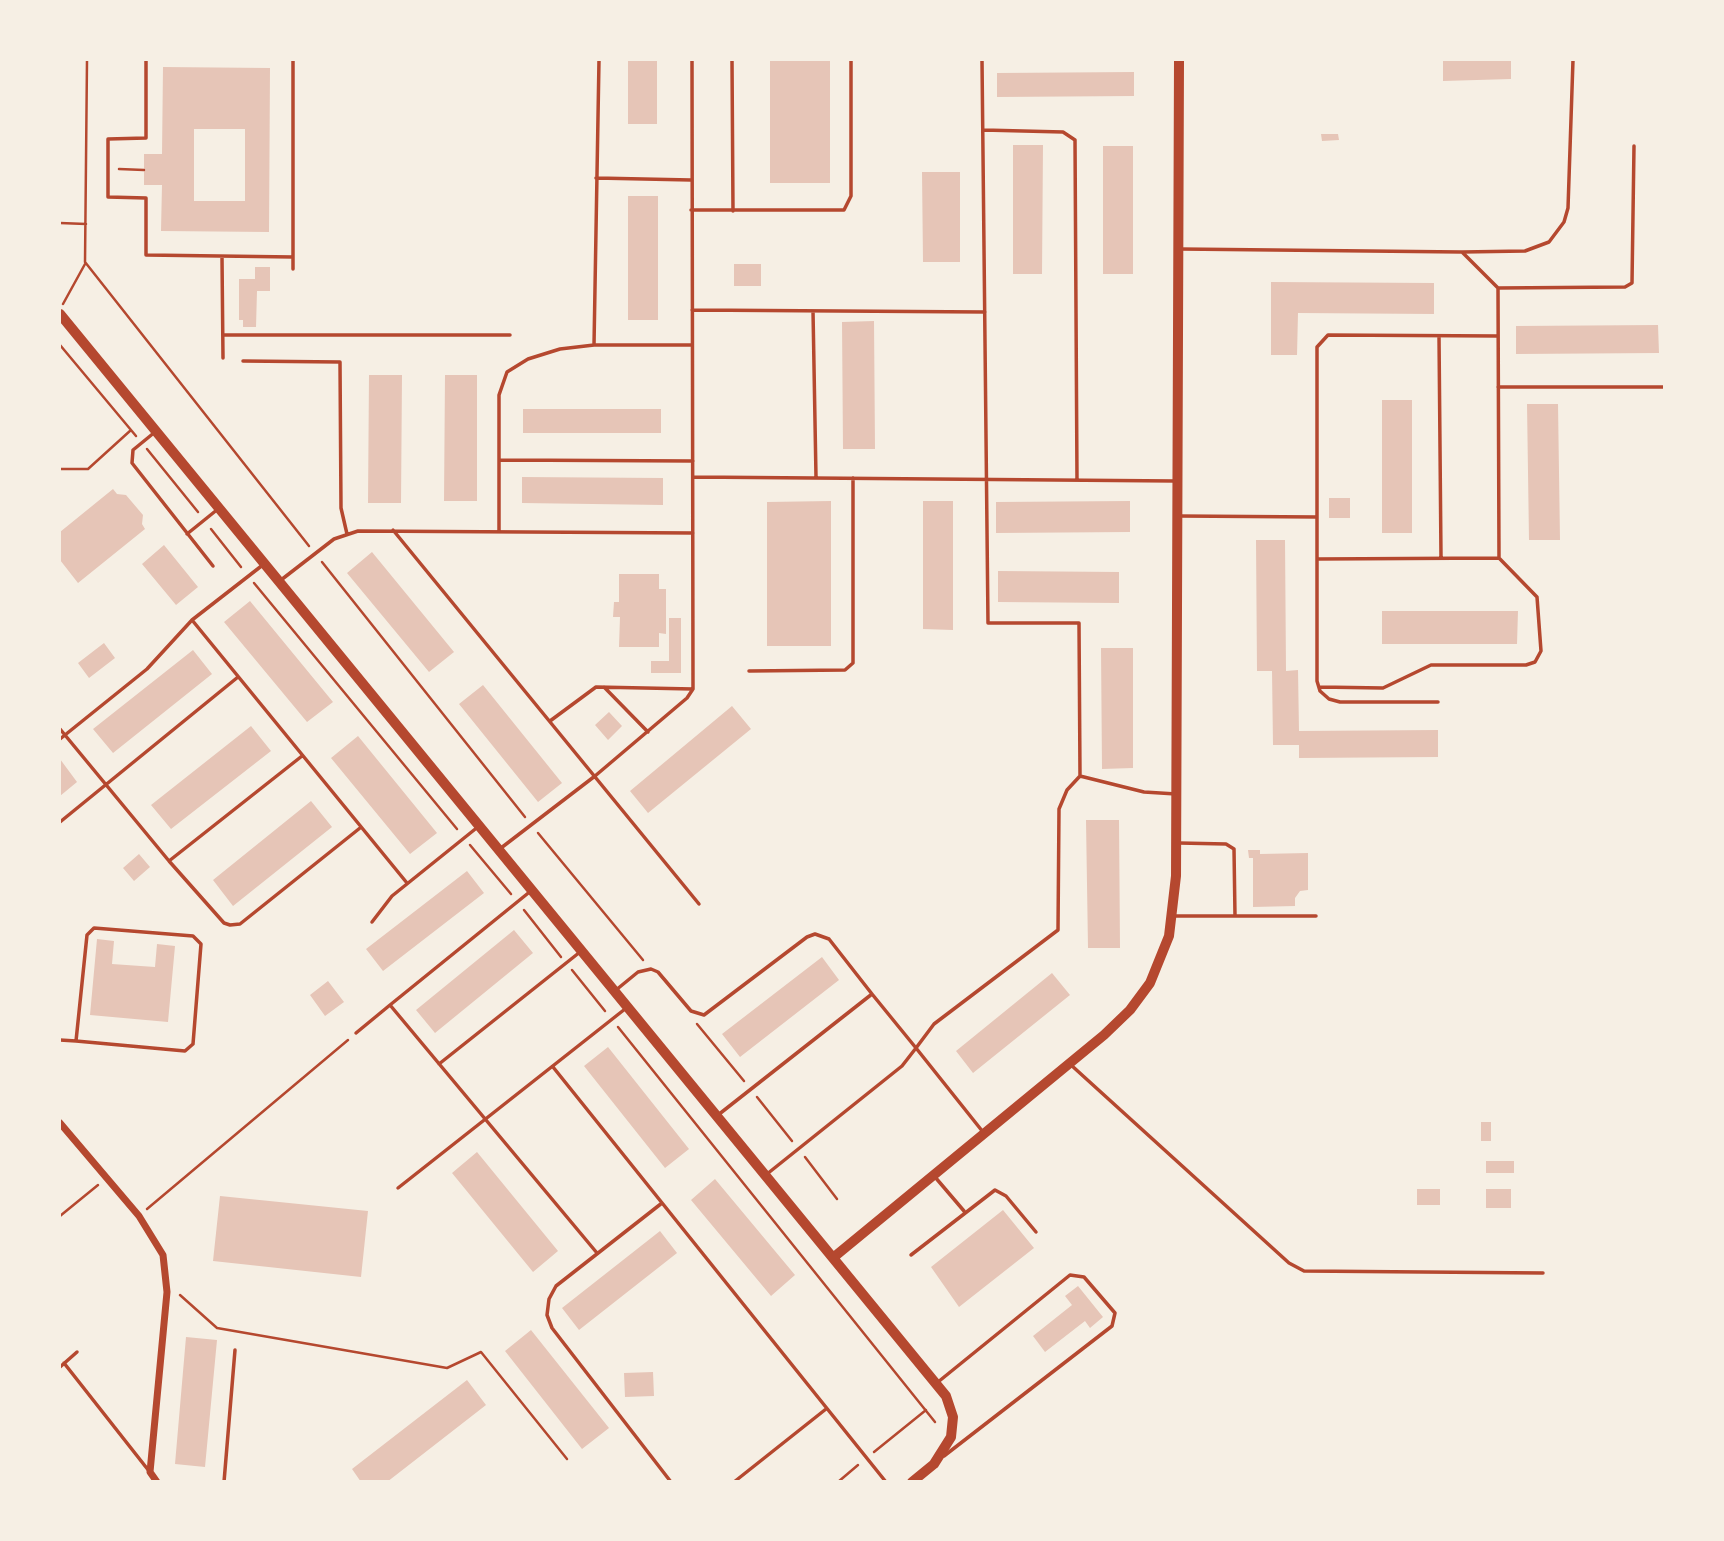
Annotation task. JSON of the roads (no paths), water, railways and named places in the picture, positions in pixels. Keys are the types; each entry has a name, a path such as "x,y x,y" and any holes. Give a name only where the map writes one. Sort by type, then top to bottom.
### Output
{"street":[{"path":"834,1257 1070,1064 1130,1010 1150,983 1161,960 1173,916 1177,794 1179,60"},
{"path":"60,311 946,1396 953,1417 951,1437 934,1464 912,1482"},
{"path":"60,1123 139,1216 163,1255 167,1283 150,1472 157,1482"}],"lane":[{"path":"146,60 146,138 108,139 108,197 146,198 146,255 293,257"},
{"path":"293,60 293,269"},
{"path":"594,345 599,60"},
{"path":"500,848 595,776 687,698 693,689 692,60"},
{"path":"732,60 733,211"},
{"path":"691,210 836,212 849,205 851,60"},
{"path":"767,1174 902,1066 934,1024 1058,930 1059,809 1067,790 1080,776 1079,623 988,623 982,60"},
{"path":"1178,249 1525,251 1549,242 1564,222 1570,191 1573,60"},
{"path":"983,130 1063,132 1075,140 1077,480"},
{"path":"1498,288 1625,287 1632,283 1634,146"},
{"path":"596,178 691,180"},
{"path":"1319,687 1383,688 1431,665 1526,665 1535,662 1541,650 1541,607 1537,597 1499,558 1498,288 1462,252"},
{"path":"222,257 223,358"},
{"path":"692,310 985,312"},
{"path":"813,311 816,478"},
{"path":"223,335 510,335"},
{"path":"1438,702 1340,702 1329,699 1319,687 1317,347 1328,335 1498,336"},
{"path":"1439,336 1441,558"},
{"path":"499,531 499,395 508,372 528,359 560,349 594,345 692,345"},
{"path":"243,361 340,362 341,509 347,534"},
{"path":"1498,387 1664,387"},
{"path":"156,430 131,456 135,469 213,566"},
{"path":"499,460 693,461"},
{"path":"693,477 1177,481"},
{"path":"749,671 845,670 853,663 853,478"},
{"path":"187,534 219,507"},
{"path":"1177,516 1317,517"},
{"path":"393,530 699,904"},
{"path":"281,580 315,553 347,534 393,530 694,533"},
{"path":"1317,559 1499,558"},
{"path":"60,739 147,669 192,620 266,563"},
{"path":"192,620 407,883"},
{"path":"60,822 238,677"},
{"path":"550,721 588,691 604,687 693,689"},
{"path":"604,687 648,732"},
{"path":"60,729 224,923 240,924 360,828"},
{"path":"169,861 302,756"},
{"path":"1080,776 1144,792 1177,794"},
{"path":"372,922 392,896 481,825"},
{"path":"1176,843 1226,844 1234,849 1236,916"},
{"path":"356,1033 533,889"},
{"path":"1173,916 1316,916"},
{"path":"60,1040 185,1051 193,1044 201,944 193,936 94,929 87,934 76,1041"},
{"path":"616,990 638,972 651,969 658,972 691,1011 704,1015 807,937 822,935 830,939 985,1134"},
{"path":"439,1064 583,949"},
{"path":"718,1115 872,994"},
{"path":"390,1005 597,1253"},
{"path":"398,1188 486,1122 629,1006"},
{"path":"1070,1064 1289,1263 1304,1271 1543,1273"},
{"path":"553,1067 886,1482"},
{"path":"934,1175 964,1212"},
{"path":"911,1255 988,1193 1001,1192 1036,1232"},
{"path":"662,1203 556,1286 549,1299 547,1315 552,1328 671,1482"},
{"path":"934,1464 1112,1326 1115,1313 1084,1276 1070,1275 937,1384"},
{"path":"223,1482 235,1350"},
{"path":"60,1367 77,1352"},
{"path":"64,1363 150,1472"},
{"path":"734,1482 826,1409"}]}
